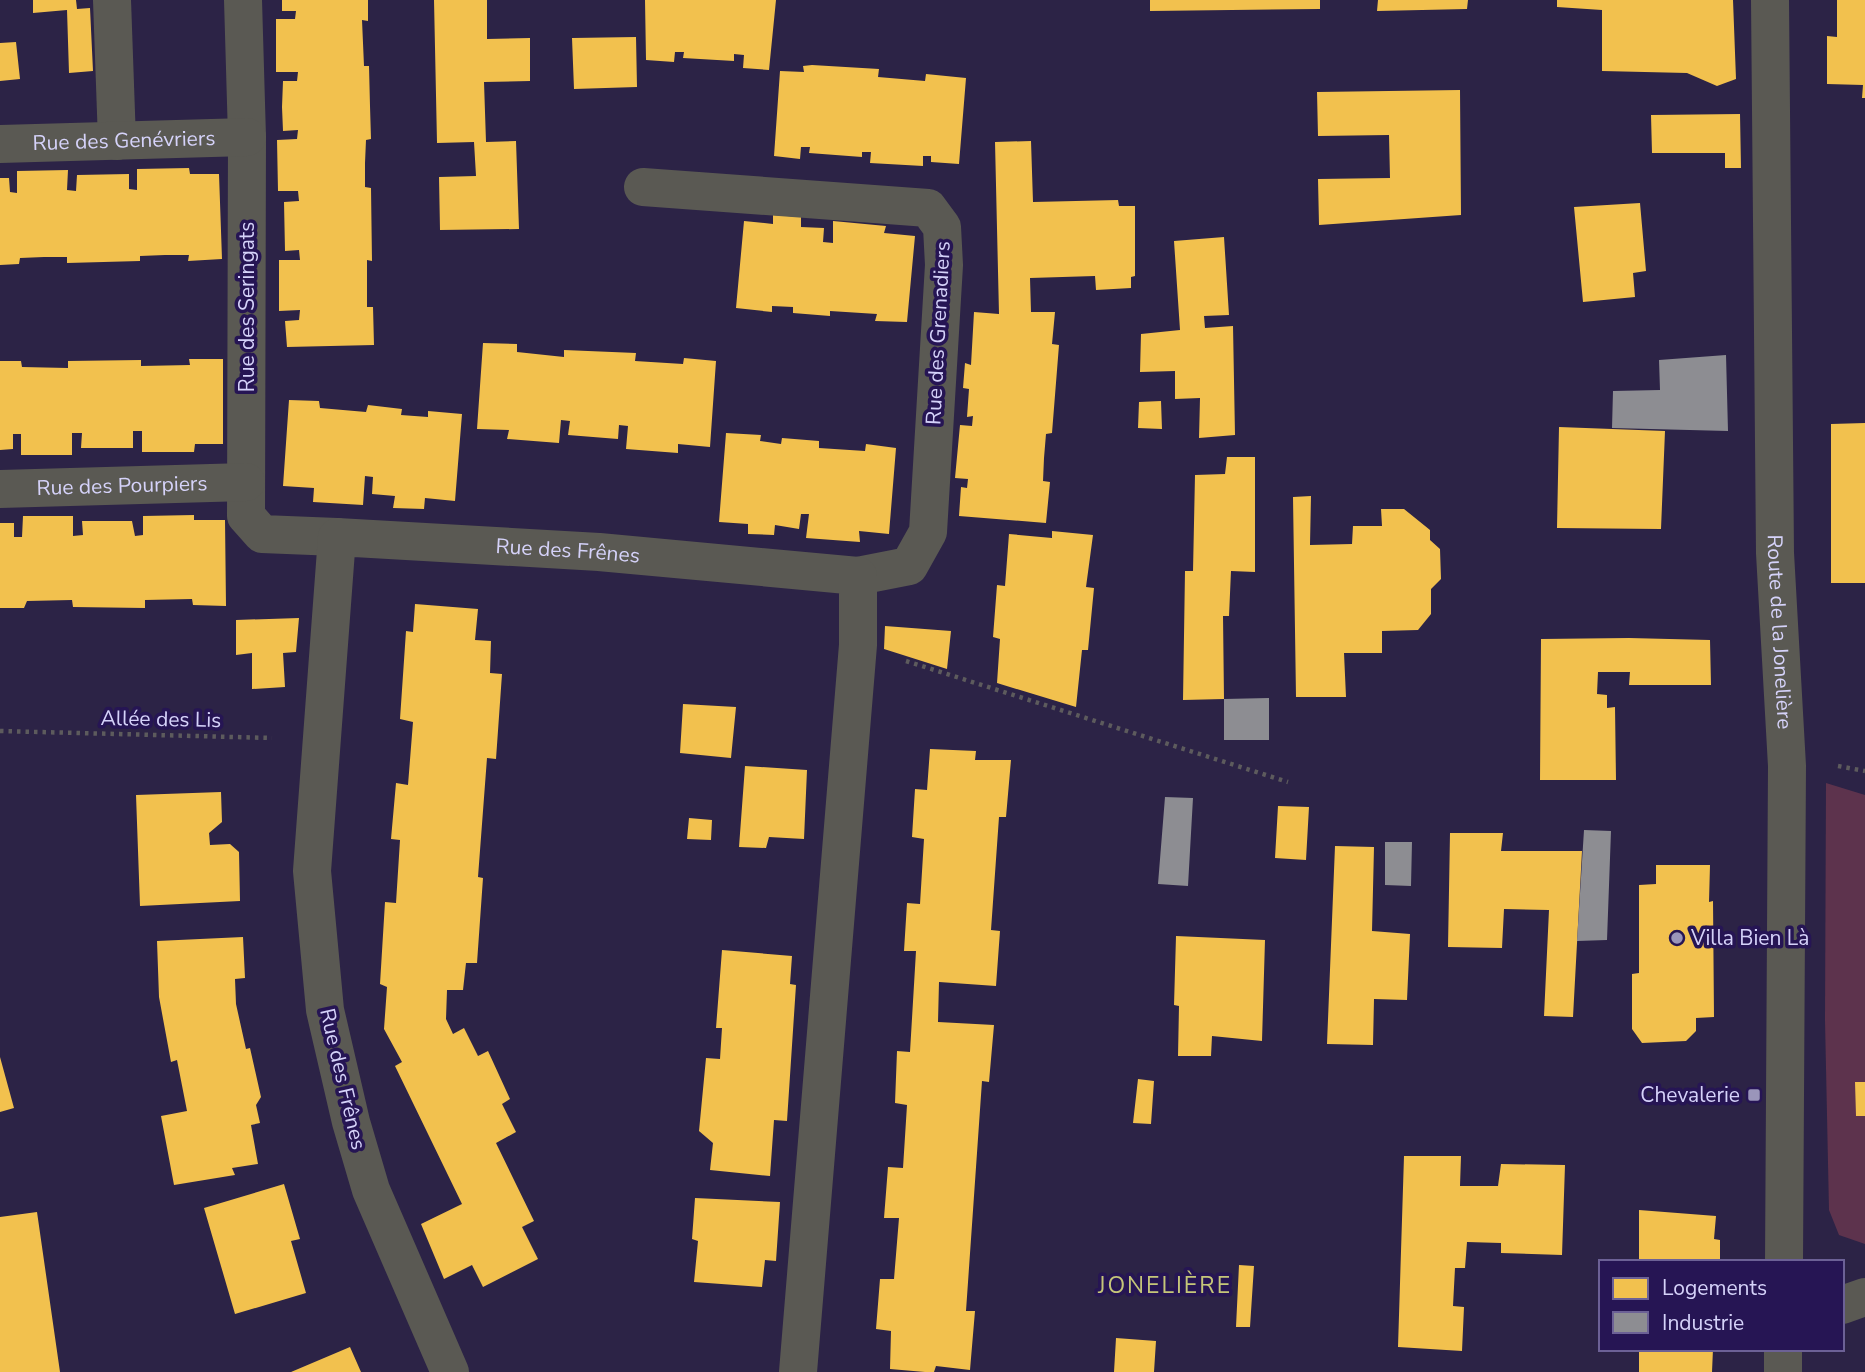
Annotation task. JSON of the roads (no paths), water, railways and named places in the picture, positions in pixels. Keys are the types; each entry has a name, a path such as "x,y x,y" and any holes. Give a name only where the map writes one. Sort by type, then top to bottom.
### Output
{"street":[{"path":"112,0 117,141"},
{"name":"Rue des Seringats","path":"243,0 247,137 246,516 262,534 337,537"},
{"name":"Route de la Jonelière","path":"1770,0 1775,553 1787,766 1784,1260"},
{"name":"Rue des Genévriers","path":"0,144 247,137"},
{"name":"Rue des Grenadiers","path":"643,187 928,208 943,227 944,265 928,533 909,566 858,576"},
{"name":"Rue des Pourpiers","path":"0,489 246,482"},
{"name":"Rue des Frênes","path":"450,1372 371,1190 351,1122 325,1010 312,871 337,537 599,552 858,576"},
{"path":"799,1372 858,645 858,576"},
{"path":"1844,1304 1865,1297"},
{"path":"1783,1351 1783,1372"}],"place":[{"name":"Villa Bien Là","path":"1677,938"},
{"name":"Chevalerie","path":"1754,1095"}],"district":[{"name":"JONELIÈRE","path":"1165,1285"}]}
